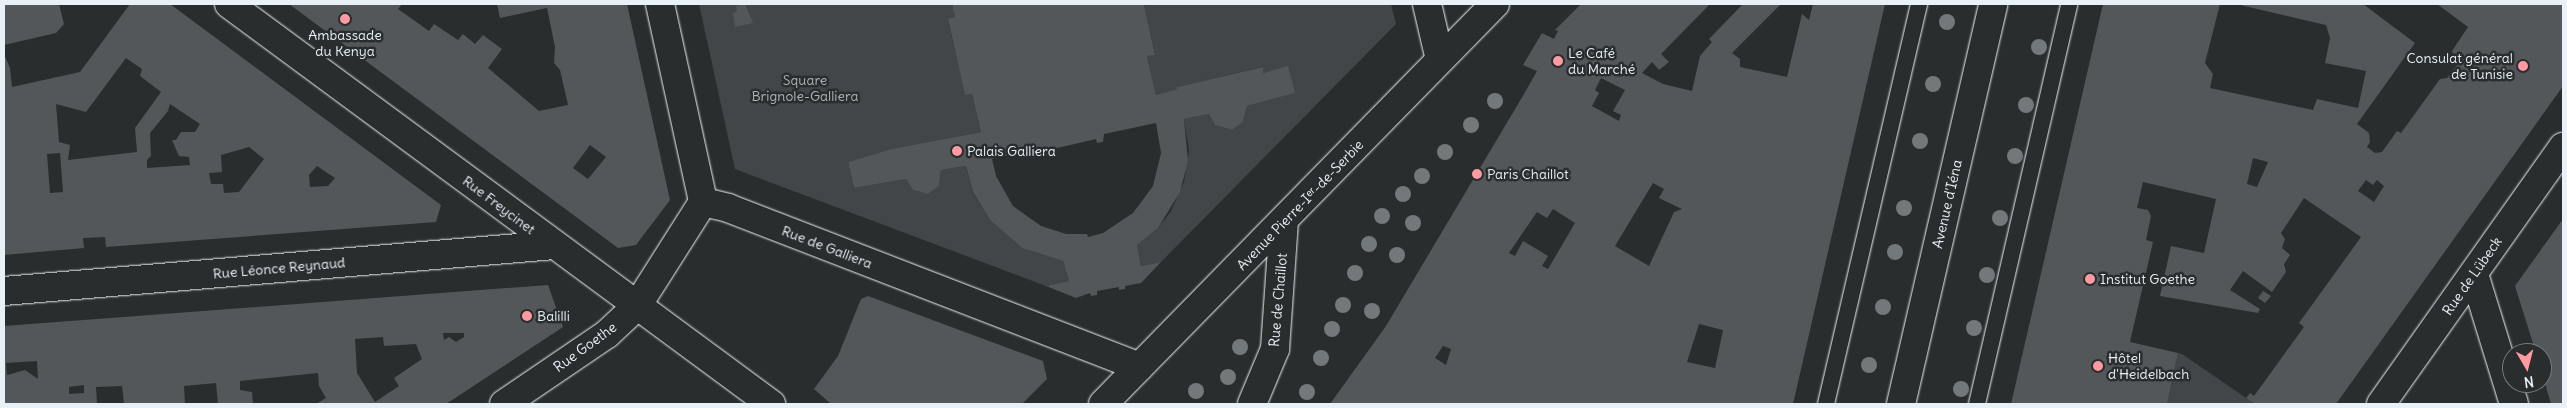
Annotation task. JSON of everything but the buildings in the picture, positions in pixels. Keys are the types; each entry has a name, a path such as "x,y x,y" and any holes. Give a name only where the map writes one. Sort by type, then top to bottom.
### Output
{"street":[{"name":"Rue Freycinet","path":"229,4 771,404"},
{"path":"660,4 704,202"},
{"path":"1427,4 1440,60"},
{"name":"Avenue Pierre-Iᵉʳ-de-Serbie","path":"1103,404 1495,4"},
{"name":"Avenue d'Iéna","path":"1901,404 1993,4"},
{"name":"Rue de Lübeck","path":"2381,404 2563,148"},
{"name":"Rue Goethe","path":"504,404 607,334 637,306 704,202"},
{"name":"Rue de Galliera","path":"704,202 728,208 1139,367"},
{"name":"Rue de Chaillot","path":"1252,404 1275,349 1284,221"},
{"name":"Rue Léonce Reynaud","path":"4,291 554,245"},
{"path":"2474,274 2514,404"}],"lane":[{"path":"1826,404 1919,4"},
{"path":"1976,404 2069,4"}],"green space":[{"name":"Square Brignole-Galliera","path":"699,4 952,4 955,17 948,20 965,94 972,94 981,132 891,149 848,162 854,188 906,179 913,190 928,194 939,186 941,170 966,166 973,193 990,220 1022,248 1063,261 1069,281 1046,286 735,169"},
{"path":"1144,4 1391,4 1396,24 1161,262 1141,266 1137,245 1158,228 1171,211 1184,182 1189,150 1184,119 1209,114 1215,125 1232,130 1243,122 1247,106 1294,93 1288,67 1263,73 1262,67 1177,87 1177,89 1156,95 1147,56 1155,54"},
{"path":"2178,353 2182,354 2255,404 2167,404"}],"place":[{"name":"Ambassade du Kenya","path":"345,19"},
{"name":"Le Café du Marché","path":"1558,61"},
{"name":"Consulat général de Tunisie","path":"2523,66"},
{"name":"Palais Galliera","path":"957,151"},
{"name":"Paris Chaillot","path":"1477,174"},
{"name":"Institut Goethe","path":"2090,279"},
{"name":"Balilli","path":"527,316"},
{"name":"Hôtel d'Heidelbach","path":"2098,366"}]}
